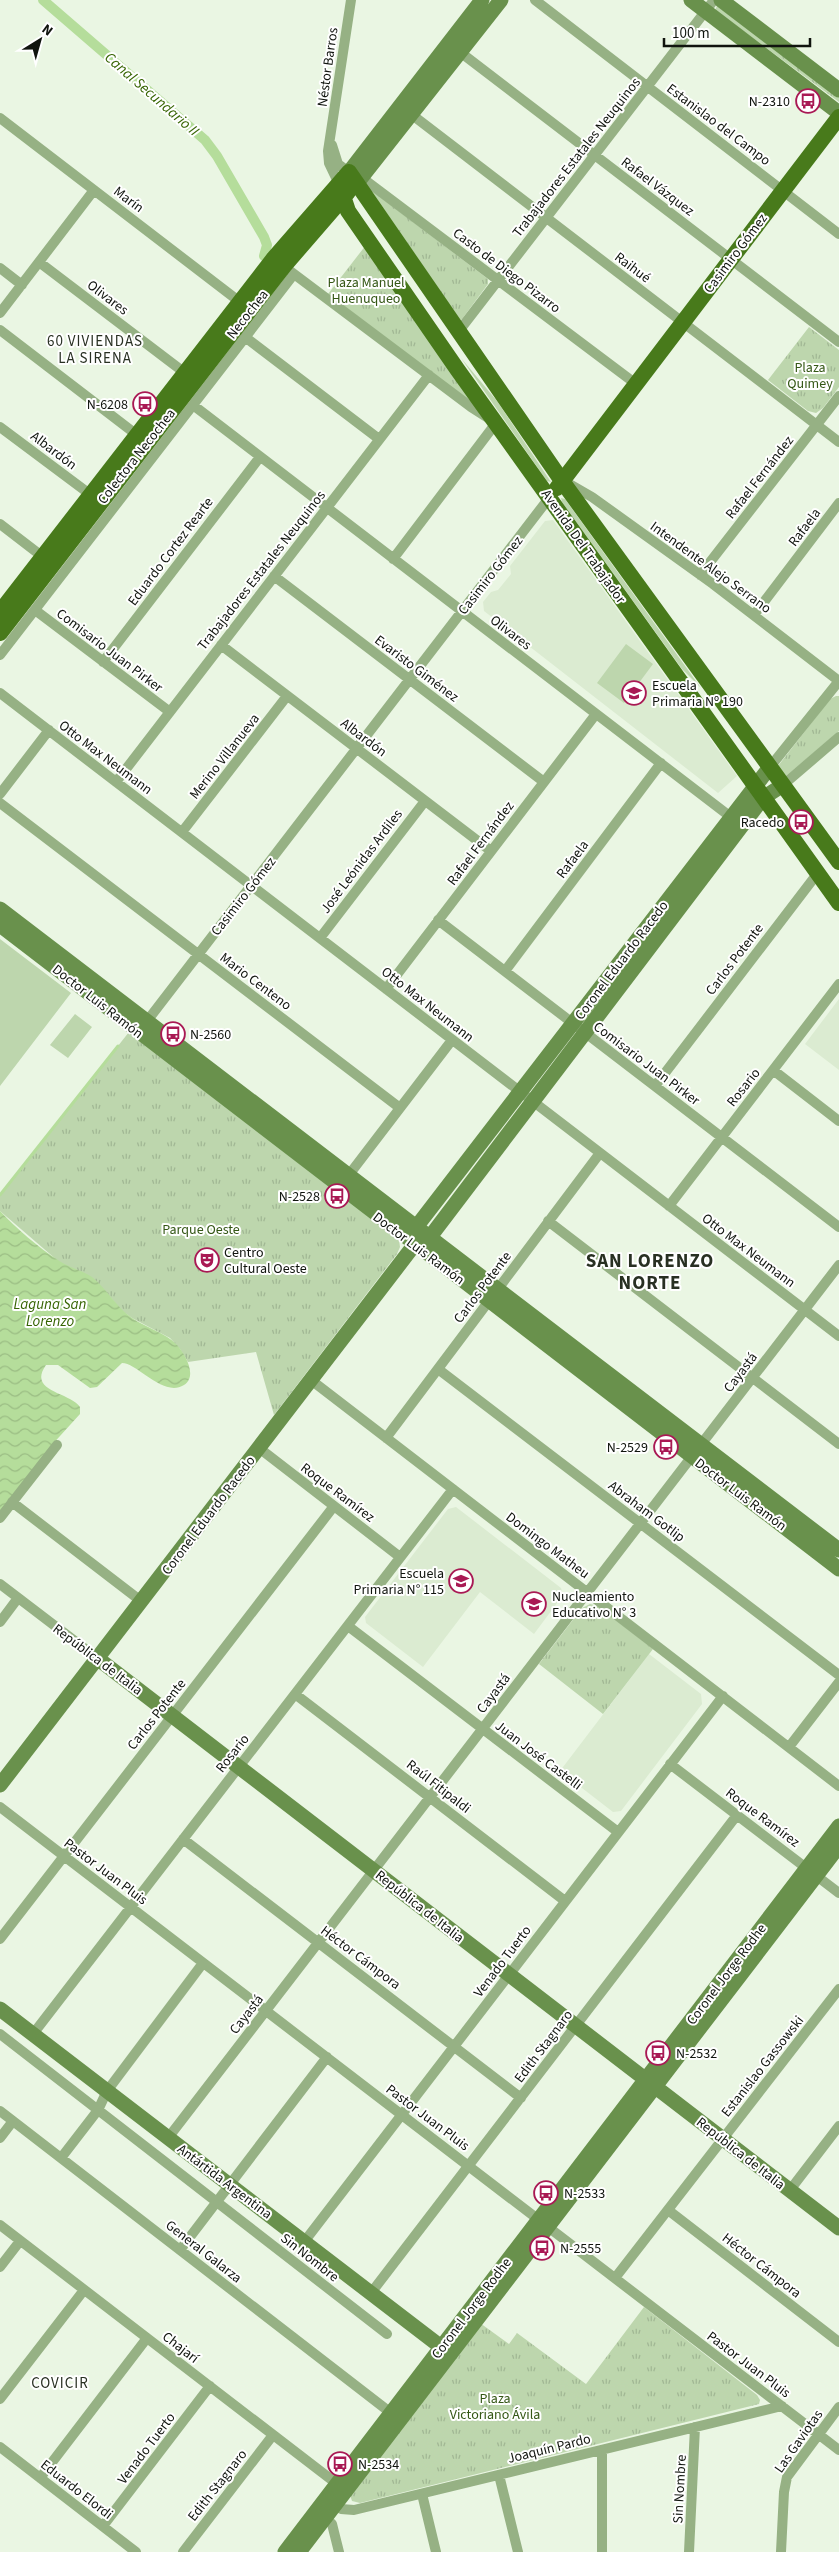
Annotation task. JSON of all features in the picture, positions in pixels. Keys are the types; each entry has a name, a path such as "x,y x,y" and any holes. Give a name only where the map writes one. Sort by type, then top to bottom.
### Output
{"main road":[{"name":"Necochea","path":"0,633 289,270 482,0"},
{"name":"Necochea","path":"0,612 287,242 350,183 411,114 501,0"},
{"path":"690,0 710,6 839,115"},
{"path":"721,0 839,90"},
{"name":"Casimiro Gómez","path":"549,498 839,115"},
{"name":"Avenida Del Trabajador","path":"350,183 460,331 562,481 839,862"},
{"name":"Avenida Del Trabajador","path":"350,183 348,211 549,498 839,904"},
{"name":"Coronel Eduardo Racedo","path":"417,1226 573,1023 759,792 770,767"},
{"name":"Coronel Eduardo Racedo","path":"759,792 783,785"},
{"name":"Coronel Eduardo Racedo","path":"0,1786 415,1244 430,1236 585,1033 736,821"},
{"name":"Doctor Luis Ramón","path":"0,909 143,1026 344,1180 415,1244 839,1569"},
{"name":"Doctor Luis Ramón","path":"0,925 143,1026"},
{"name":"Doctor Luis Ramón","path":"344,1180 417,1226 839,1550"},
{"path":"415,1244 417,1226"},
{"name":"República de Italia","path":"98,1658 839,2228"},
{"name":"Coronel Jorge Rodhe","path":"286,2552 342,2488 812,1872 839,1826"},
{"name":"Coronel Jorge Rodhe","path":"812,1872 839,1846"},
{"name":"Antártida Argentina","path":"0,2008 446,2351"},
{"name":"Coronel Jorge Rodhe","path":"342,2488 392,2413 446,2351"},
{"name":"Coronel Jorge Rodhe","path":"300,2552 326,2508"}],"street":[{"name":"Néstor Barros","path":"350,183 329,164 351,0"},
{"name":"Estanislao del Campo","path":"535,0 839,234"},
{"name":"Trabajadores Estatales Neuquinos","path":"460,331 710,6"},
{"name":"Rafael Vázquez","path":"460,52 839,342"},
{"name":"Raihué","path":"411,114 839,442"},
{"name":"Marín","path":"0,118 240,302"},
{"name":"Casto de Diego Pizarro","path":"350,183 498,280 636,384"},
{"path":"0,313 94,190"},
{"name":"Olivares","path":"39,262 185,373"},
{"path":"0,268 22,285"},
{"path":"289,270 496,423 393,558"},
{"name":"Colectora Necochea","path":"0,656 246,337 289,270"},
{"path":"0,330 137,435"},
{"path":"246,337 379,439"},
{"name":"Trabajadores Estatales Neuquinos","path":"116,782 429,375"},
{"name":"Rafael Fernández","path":"700,575 839,396"},
{"name":"Olivares","path":"193,405 736,821"},
{"name":"Albardón","path":"0,427 91,495"},
{"name":"Eduardo Cortez Rearte","path":"103,662 260,457"},
{"name":"Intendente Alejo Serrano","path":"562,481 592,497 754,615 839,681"},
{"name":"Casimiro Gómez","path":"143,1026 549,498"},
{"name":"Rafaela","path":"754,615 839,503"},
{"path":"0,524 43,557"},
{"name":"Evaristo Giménez","path":"274,576 544,782"},
{"name":"Comisario Juan Pirker","path":"35,610 170,712"},
{"name":"Albardón","path":"221,645 491,851"},
{"name":"Coronel Eduardo Racedo","path":"770,767 839,681"},
{"name":"Otto Max Neumann","path":"0,693 839,1336"},
{"name":"Merino Villanueva","path":"182,832 287,696"},
{"name":"Rafael Fernández","path":"386,989 596,714"},
{"path":"0,794 49,730"},
{"name":"Coronel Eduardo Racedo","path":"783,785 839,737"},
{"name":"Rafaela","path":"505,971 661,763"},
{"name":"José Leónidas Ardiles","path":"320,938 425,801"},
{"name":"Mario Centeno","path":"0,803 400,1108"},
{"name":"Carlos Potente","path":"655,1086 817,874"},
{"name":"Comisario Juan Pirker","path":"438,920 839,1226"},
{"name":"Rosario","path":"669,1206 839,984"},
{"path":"344,1180 452,1040"},
{"path":"773,1070 839,1121"},
{"name":"Carlos Potente","path":"386,1438 600,1153"},
{"path":"548,1222 839,1444"},
{"name":"Cayastá","path":"168,2138 839,1265"},
{"name":"Abraham Gotlip","path":"438,1368 839,1675"},
{"name":"Domingo Matheu","path":"311,1380 839,1786"},
{"path":"0,1518 57,1445"},
{"name":"Roque Ramírez","path":"258,1448 400,1557"},
{"name":"Rosario","path":"33,2034 453,1489"},
{"path":"12,1502 141,1602"},
{"name":"Carlos Potente","path":"0,1939 334,1506"},
{"name":"República de Italia","path":"0,1584 98,1658"},
{"path":"0,1622 18,1598"},
{"name":"Juan José Castelli","path":"348,1626 618,1832"},
{"path":"789,1747 839,1682"},
{"name":"Raúl Fitipaldi","path":"295,1694 565,1901"},
{"name":"Venado Tuerto","path":"304,2242 722,1696"},
{"name":"Roque Ramírez","path":"670,1764 839,1893"},
{"name":"Pastor Juan Pluis","path":"0,1807 839,2450"},
{"name":"Edith Stagnaro","path":"371,2293 737,1815"},
{"name":"Héctor Cámpora","path":"183,1839 521,2098"},
{"path":"61,2158 98,2110 107,2091 203,1963"},
{"name":"Estanislao Gassowski","path":"616,2278 839,1989"},
{"name":"Sin Nombre","path":"0,2034 387,2334"},
{"path":"180,2250 327,2057"},
{"name":"General Galarza","path":"0,2111 392,2413"},
{"path":"0,2138 13,2121"},
{"path":"790,2190 839,2126"},
{"name":"Héctor Cámpora","path":"668,2210 839,2342"},
{"name":"Chajarí","path":"0,2225 342,2488"},
{"path":"0,2267 20,2241"},
{"path":"0,2399 84,2290"},
{"path":"40,2478 146,2338"},
{"name":"Venado Tuerto","path":"103,2526 210,2386"},
{"name":"Joaquín Pardo","path":"326,2508 354,2510 782,2406"},
{"name":"Las Gaviotas","path":"781,2552 785,2484 791,2470 839,2407"},
{"name":"Sin Nombre","path":"689,2552 695,2427"},
{"name":"Edith Stagnaro","path":"183,2552 273,2435"},
{"name":"Eduardo Elordi","path":"0,2447 136,2552"},
{"path":"602,2450 602,2552"},
{"path":"498,2475 518,2552"},
{"path":"422,2494 436,2552"},
{"path":"326,2508 339,2552"}],"shaded area":[{"name":"Escuela Primaria Nº 190","path":"553,520 737,776 718,793 484,611 483,602 491,592 498,590 511,574 510,566 545,521"},
{"path":"839,999 839,1070 805,1044"},
{"name":"Escuela Primaria N° 115","path":"456,1507 561,1588 563,1595 534,1634 480,1592 423,1667 366,1623 365,1617 448,1509"},
{"path":"649,1654 701,1694 702,1704 621,1811 613,1812 560,1771"}],"green space":[{"path":"717,6 839,96 839,102 715,10"},
{"path":"371,190 488,279 488,284 462,319 460,320"},
{"name":"Plaza Manuel Huenuqueo","path":"366,245 469,398 467,399 328,294"},
{"name":"Plaza Quimey","path":"809,327 839,350 839,387 823,408 816,413 808,411 768,380"},
{"path":"461,358 497,401 551,482 547,481"},
{"path":"561,498 565,499 701,688 682,669"},
{"path":"626,644 653,664 624,703 597,683"},
{"path":"839,696 839,731 786,776 778,766 830,699"},
{"path":"0,939 71,993 0,1086"},
{"path":"75,1014 92,1027 68,1058 50,1045"},
{"name":"Parque Oeste","path":"129,1032 399,1240 400,1247 397,1254 274,1415 256,1352 188,1362 170,1338 121,1310 107,1293 58,1261 0,1211 0,1195"},
{"path":"590,1604 598,1606 653,1649 603,1714 539,1664 582,1608"},
{"name":"Plaza Victoriano Ávila","path":"644,2307 757,2395 760,2400 759,2404 360,2503 352,2501 350,2495 480,2323 509,2344 517,2333 586,2384"}],"water":[{"name":"Laguna San Lorenzo","path":"0,1211 50,1255 62,1263 92,1277 121,1309 132,1318 161,1333 177,1345 189,1365 190,1376 184,1385 176,1388 168,1387 159,1384 128,1364 122,1363 97,1387 90,1388 58,1365 46,1365 42,1374 42,1381 52,1390 75,1402 80,1407 80,1414 50,1447 0,1514"}],"waterway":[{"name":"Canal Secundario II","path":"43,0 205,140 217,156 264,237 267,245 264,256"},
{"path":"0,1195 118,1046"}],"place":[{"name":"N-2310","path":"808,101"},
{"name":"N-6208","path":"145,404"},
{"name":"Escuela Primaria Nº 190","path":"634,693"},
{"name":"Racedo","path":"801,822"},
{"name":"N-2560","path":"173,1034"},
{"name":"N-2528","path":"337,1196"},
{"name":"Centro Cultural Oeste","path":"207,1260"},
{"name":"N-2529","path":"666,1447"},
{"name":"Escuela Primaria N° 115","path":"461,1581"},
{"name":"Nucleamiento Educativo N° 3","path":"534,1604"},
{"name":"N-2532","path":"658,2053"},
{"name":"N-2533","path":"546,2193"},
{"name":"N-2555","path":"542,2248"},
{"name":"N-2534","path":"340,2464"}],"district":[{"name":"60 VIVIENDAS LA SIRENA","path":"95,350"},
{"name":"SAN LORENZO NORTE","path":"650,1271"},
{"name":"COVICIR","path":"60,2383"}]}
